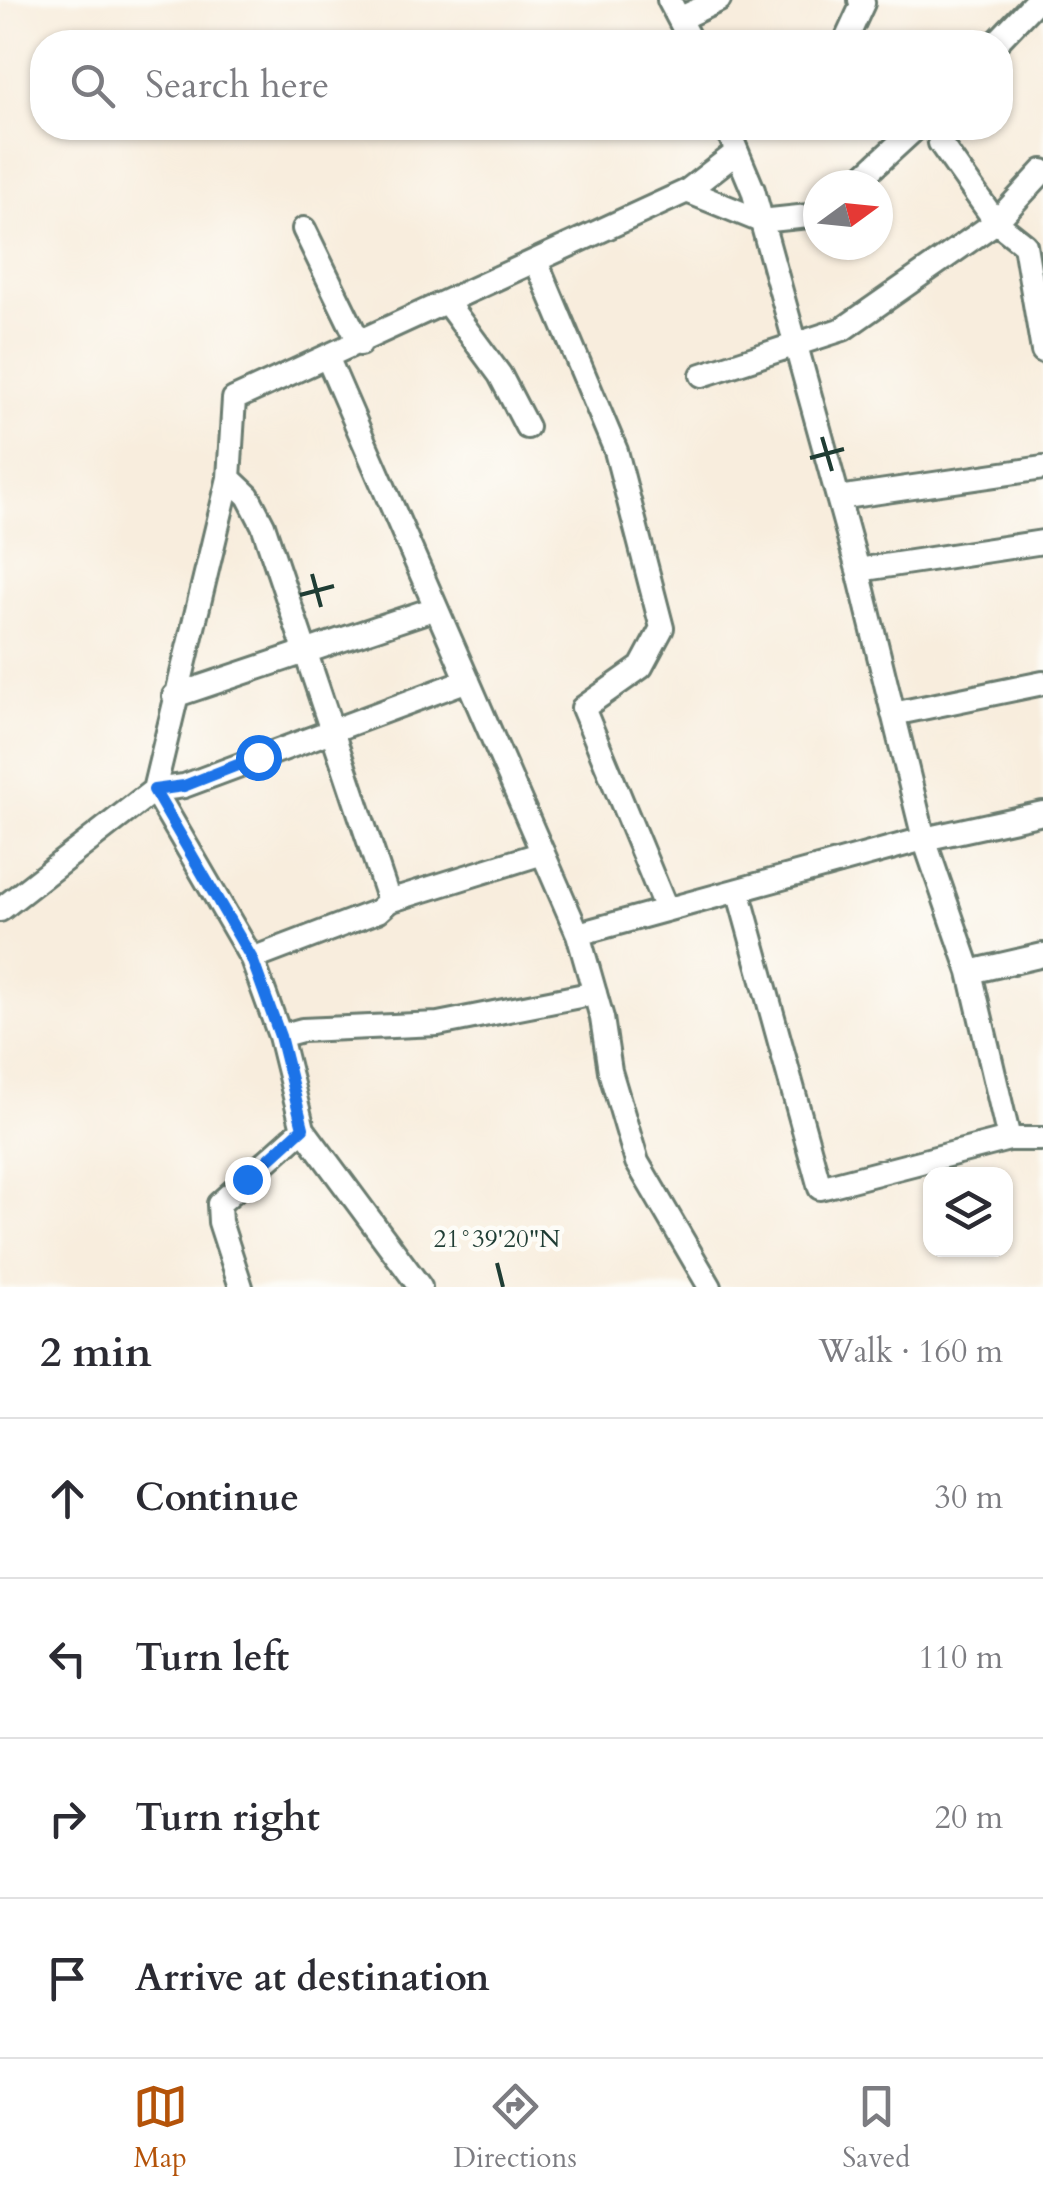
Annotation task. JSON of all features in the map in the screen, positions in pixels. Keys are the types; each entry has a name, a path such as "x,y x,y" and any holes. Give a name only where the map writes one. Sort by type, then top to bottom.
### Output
{"street":[{"path":"674,9 719,0"},
{"path":"851,30 863,3 860,0"},
{"path":"1009,30 1037,0"},
{"path":"732,140 761,221 796,344 858,570 924,840 970,972 1009,1139"},
{"path":"870,170 903,140"},
{"path":"940,140 996,222 1025,246 1043,351"},
{"path":"420,1287 303,1128 280,1036 252,959 154,790 229,478 234,399 687,191 737,152"},
{"path":"702,375 842,329 996,222 1043,171"},
{"path":"687,191 761,221 803,216"},
{"path":"304,229 360,344"},
{"path":"536,261 616,451 662,628 641,667 583,708 666,910"},
{"path":"447,303 500,375 527,427"},
{"path":"328,359 578,934 596,993 610,1071 638,1162 710,1287"},
{"path":"838,498 1043,468"},
{"path":"229,478 248,496 263,526 389,900"},
{"path":"858,570 1043,542"},
{"path":"174,696 436,608"},
{"path":"0,910 154,790 184,786 468,680"},
{"path":"893,714 1043,683"},
{"path":"578,934 924,840 1043,813"},
{"path":"252,959 378,911 389,900 543,853"},
{"path":"738,890 820,1188 1009,1139 1025,1143 1043,1140"},
{"path":"970,972 1043,955"},
{"path":"280,1036 302,1030 438,1024 596,993"},
{"path":"241,1287 220,1222 219,1204 303,1128"}],"route":[{"path":"247,1179 303,1128 280,1036 252,959 154,790 184,786 258,757"}]}
